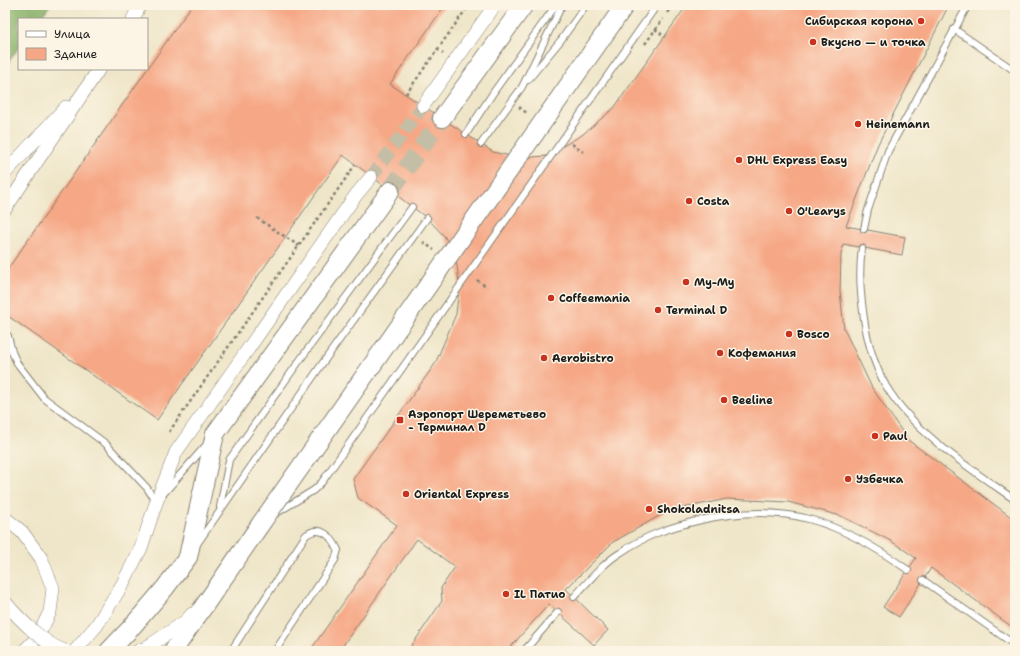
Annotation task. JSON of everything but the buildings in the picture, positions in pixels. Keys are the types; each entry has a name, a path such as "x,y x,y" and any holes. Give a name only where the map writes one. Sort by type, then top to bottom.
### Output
{"street":[{"path":"134,18 140,5"},
{"path":"424,106 495,5"},
{"path":"442,118 524,5"},
{"path":"173,651 216,586 625,5"},
{"path":"5,173 96,72"},
{"path":"5,209 96,72"},
{"path":"75,651 97,625 122,585 142,548 156,502 176,452 356,195 371,176"},
{"path":"109,651 160,594 188,557 216,434 390,191"},
{"path":"5,518 22,532 40,558 53,588 50,612 37,638 24,651"},
{"path":"138,651 146,648 186,621 216,586"},
{"path":"5,602 16,615 38,634 61,650 65,651"}],"lane":[{"path":"466,134 495,90 556,5"},
{"path":"522,87 562,5"},
{"path":"481,144 522,87 561,40 586,5"},
{"path":"262,522 314,490 322,482 657,5"},
{"path":"864,229 868,210 888,151 968,5"},
{"path":"954,29 1015,71"},
{"path":"219,510 229,460 309,347 412,207"},
{"path":"188,557 219,510 427,218"},
{"path":"862,248 860,261 861,291 865,328 872,355 886,386 905,411 924,432 979,475 1015,500"},
{"path":"8,336 12,352 17,363 44,398 106,444 147,488 156,502 216,434"},
{"path":"574,597 598,571 619,553 649,535 673,526 719,516 745,513 782,513 833,526 862,540 908,570"},
{"path":"231,651 306,535 316,531 322,531 333,540 338,550 335,560 275,651"},
{"path":"923,580 1015,645"},
{"path":"524,651 558,612"}],"path":[{"path":"406,94 469,5"},
{"path":"169,432 355,164"},
{"path":"257,218 299,246"}],"green space":[{"path":"5,5 50,5 41,18 18,18 18,48 5,67"}],"tunnel":[{"path":"371,177 423,106"},
{"path":"390,191 442,118"}],"place":[{"name":"Сибирская корона","path":"921,21"},
{"name":"Вкусно — и точка","path":"813,42"},
{"name":"Heinemann","path":"858,124"},
{"name":"DHL Express Easy","path":"739,160"},
{"name":"Costa","path":"689,201"},
{"name":"O'Learys","path":"789,211"},
{"name":"Му-Му","path":"686,282"},
{"name":"Coffeemania","path":"551,298"},
{"name":"Terminal D","path":"658,310"},
{"name":"Bosco","path":"789,334"},
{"name":"Кофемания","path":"720,353"},
{"name":"Aerobistro","path":"544,358"},
{"name":"Beeline","path":"724,400"},
{"name":"Аэропорт Шереметьево - Терминал D","path":"400,420"},
{"name":"Paul","path":"875,436"},
{"name":"Узбечка","path":"848,479"},
{"name":"Oriental Express","path":"406,494"},
{"name":"Shokoladnitsa","path":"649,509"},
{"name":"IL Патио","path":"506,594"}]}
